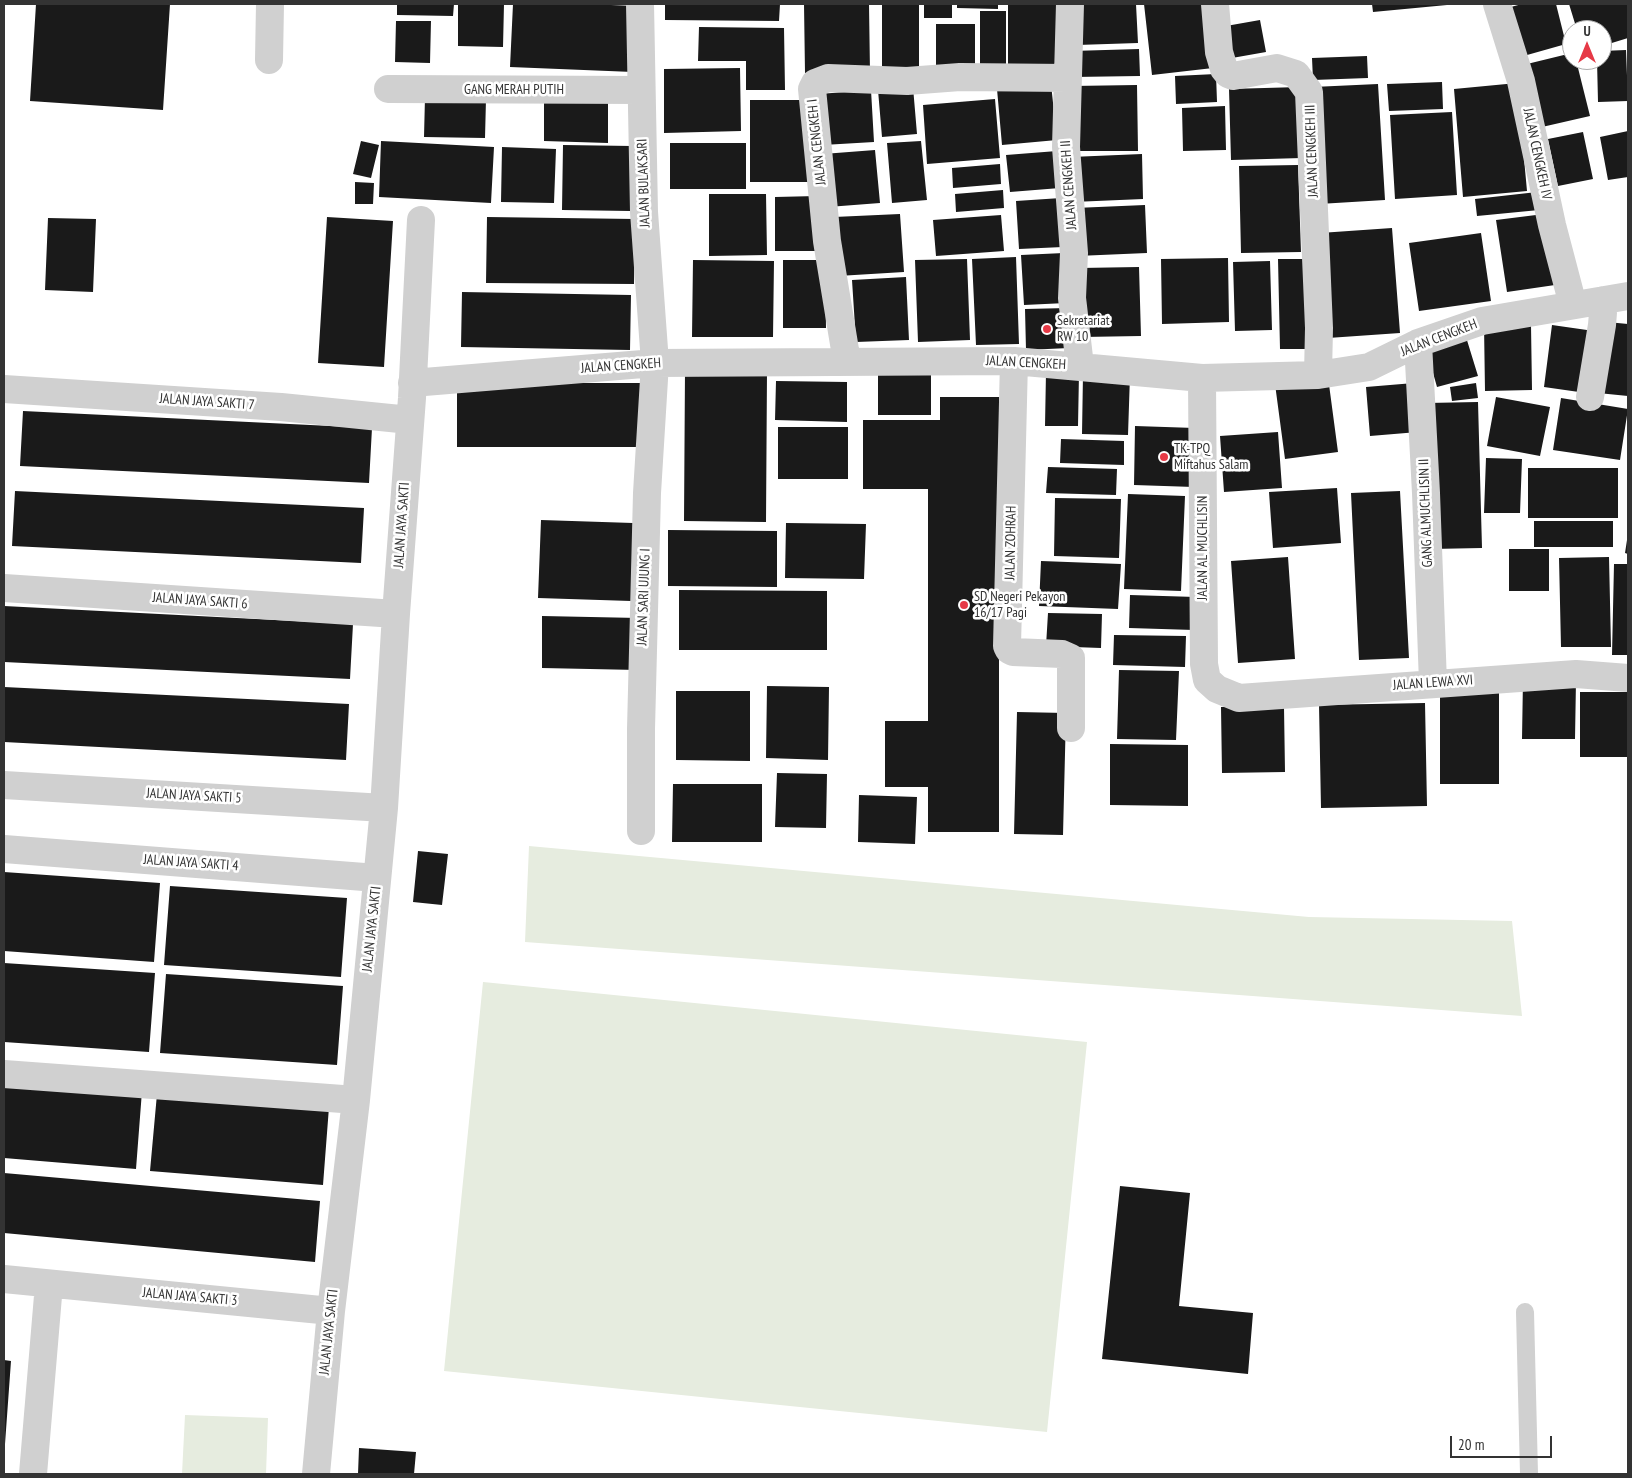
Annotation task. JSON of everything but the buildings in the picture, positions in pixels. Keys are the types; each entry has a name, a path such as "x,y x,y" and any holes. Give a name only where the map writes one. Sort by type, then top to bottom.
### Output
{"street":[{"path":"269,60 270,4"},
{"name":"JALAN BULAKSARI","path":"640,4 644,212 655,363"},
{"name":"JALAN CENGKEH II","path":"1070,4 1066,147 1074,253 1072,298 1080,366"},
{"name":"JALAN CENGKEH III","path":"1216,4 1219,52 1224,69 1228,74 1233,76 1277,68 1296,74 1309,92 1319,328 1318,375"},
{"name":"JALAN CENGKEH IV","path":"1497,4 1521,81 1552,225 1573,305"},
{"name":"JALAN CENGKEH I","path":"847,362 827,242 812,89 815,83 828,78 907,81 960,77 1067,78"},
{"name":"GANG MERAH PUTIH","path":"388,89 641,90"},
{"name":"JALAN JAYA SAKTI","path":"316,1474 331,1311 356,1100 384,808 410,420 421,220"},
{"path":"1590,397 1602,325 1616,298"},
{"name":"JALAN CENGKEH","path":"412,383 655,363 1014,361 1202,378 1318,375 1369,368 1418,343 1482,321 1616,298"},
{"name":"GANG ALMUCHLISIN II","path":"1418,343 1433,683"},
{"name":"JALAN ZOHRAH","path":"1014,361 1007,646 1013,652 1062,654 1072,658 1072,728"},
{"name":"JALAN SARI UJUNG I","path":"642,831 641,729 646,523 655,363"},
{"name":"JALAN AL MUCHLISIN","path":"1202,378 1204,664 1207,680 1218,689 1238,698"},
{"name":"JALAN JAYA SAKTI 7","path":"4,389 262,406 410,420"},
{"name":"JALAN JAYA SAKTI 6","path":"4,588 396,614"},
{"name":"JALAN LEWA XVI","path":"1238,698 1576,674 1628,678"},
{"name":"JALAN JAYA SAKTI 5","path":"4,785 384,808"},
{"name":"JALAN JAYA SAKTI 4","path":"4,849 377,878"},
{"path":"4,1074 356,1100"},
{"name":"JALAN JAYA SAKTI 3","path":"4,1280 331,1311"},
{"path":"33,1474 50,1284"}],"lane":[{"path":"1525,1312 1529,1474"}],"shaded area":[{"path":"529,846 1309,917 1512,921 1522,1016 525,942"},
{"path":"483,982 1087,1042 1047,1432 444,1371"},
{"path":"185,1415 268,1418 266,1474 182,1474"}],"place":[{"name":"Sekretariat RW 10","path":"1047,329"},
{"name":"TK-TPQ Miftahus Salam","path":"1164,457"},
{"name":"SD Negeri Pekayon 16/17 Pagi","path":"964,605"}]}
